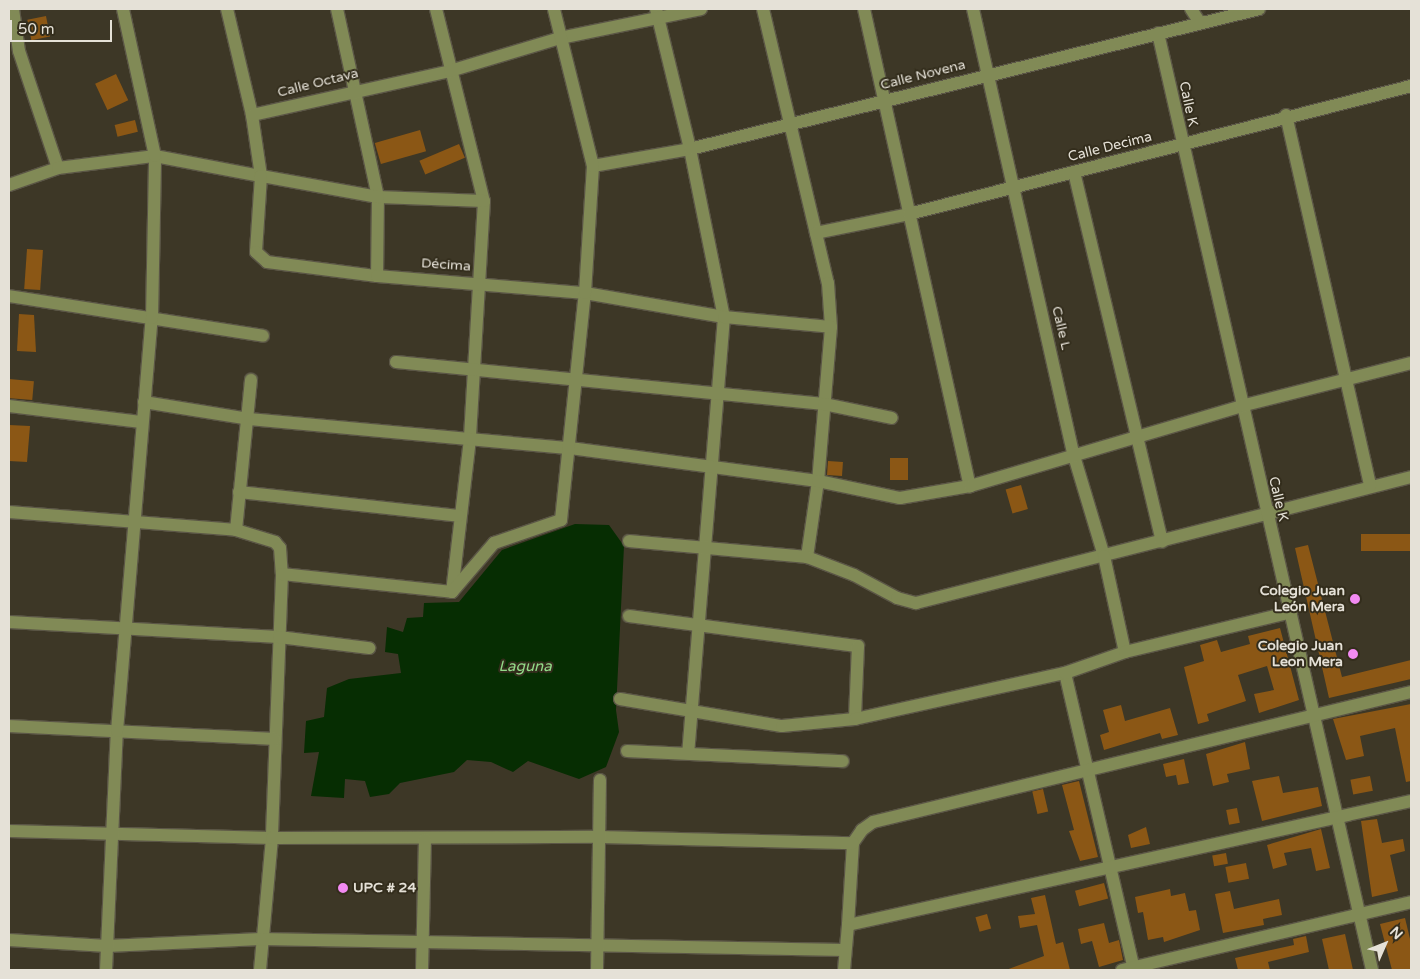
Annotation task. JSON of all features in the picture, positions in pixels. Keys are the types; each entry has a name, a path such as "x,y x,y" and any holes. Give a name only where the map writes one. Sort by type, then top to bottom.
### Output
{"street":[{"path":"13,9 14,53 58,168"},
{"path":"106,970 117,730 128,630 137,520 141,422 152,318 156,156 123,9"},
{"path":"227,9 252,115 260,176"},
{"path":"337,9 378,197 377,276"},
{"path":"436,9 484,202 482,283 470,439 452,592"},
{"path":"452,592 494,543 561,520 585,293 593,166 554,9"},
{"name":"Calle Octava","path":"252,115 354,89 450,71 560,38 658,13 701,9"},
{"path":"763,9 828,283 831,327 818,481 806,557"},
{"path":"864,9 970,486"},
{"name":"Calle L","path":"972,9 1074,456 1104,556 1125,652"},
{"path":"1191,9 1200,23"},
{"path":"1197,9 1200,23"},
{"name":"Calle Novena","path":"593,166 690,149 1259,9"},
{"path":"658,13 690,149 724,317 714,467 697,624 688,752"},
{"name":"Calle K","path":"1158,33 1266,516 1291,612 1313,716 1340,818 1358,915 1372,970"},
{"name":"Calle Decima","path":"816,233 909,214 1182,145 1286,115 1411,86"},
{"path":"1286,115 1349,380 1370,486"},
{"path":"9,185 58,168 156,156 378,197 484,202"},
{"path":"1074,172 1135,438 1162,542"},
{"name":"Décima","path":"260,176 259,257 267,262 377,276 482,283 585,293 724,317 831,327"},
{"path":"9,296 263,336"},
{"path":"396,362 824,404 892,418"},
{"path":"144,402 249,419 570,448 818,481 900,498 970,486 1241,406 1411,363"},
{"path":"236,530 249,419 251,380"},
{"path":"9,406 141,422"},
{"path":"629,541 806,557 916,602 1266,516 1370,486 1411,477"},
{"path":"240,492 460,516"},
{"path":"9,512 137,520 236,530 275,542 282,574 272,838 261,939 260,970"},
{"path":"282,574 452,592"},
{"path":"620,699 691,714 782,726 855,719 1065,673 1125,652 1291,612"},
{"path":"629,616 858,646 855,719"},
{"path":"9,622 279,637 369,648"},
{"path":"1065,673 1086,770 1111,866 1130,969 1411,902"},
{"path":"844,970 854,843 862,830 873,822 1411,692"},
{"path":"9,726 275,739"},
{"path":"626,751 688,752 843,761"},
{"path":"597,970 600,780"},
{"path":"848,925 1411,801"},
{"path":"9,831 272,838 600,837 854,843"},
{"path":"422,970 425,839"},
{"path":"9,940 107,946 261,939 845,950"}],"water":[{"name":"Laguna","path":"575,524 609,525 624,546 616,710 619,732 606,767 579,779 528,761 513,772 491,762 467,760 454,772 400,783 389,794 370,797 365,781 345,779 344,798 311,796 319,752 304,753 306,721 324,717 327,688 349,679 401,673 398,654 385,652 387,627 403,632 407,618 423,617 424,603 459,602 502,550"}],"building":[{"path":"46,16 50,37 31,40 27,20"},
{"path":"116,74 128,100 107,110 95,84"},
{"path":"135,120 138,132 118,137 115,125"},
{"path":"420,130 426,151 381,164 375,143"},
{"path":"459,144 465,158 425,175 419,161"},
{"path":"27,249 43,250 40,290 24,289"},
{"path":"19,314 34,315 36,352 17,351"},
{"path":"9,379 34,381 32,400 9,398"},
{"path":"9,425 30,426 27,462 9,461"},
{"path":"890,458 908,458 908,480 890,480"},
{"path":"828,461 843,462 842,476 827,475"},
{"path":"1021,485 1028,509 1013,513 1006,489"},
{"path":"1361,534 1411,534 1411,551 1361,551"},
{"path":"1308,545 1342,677 1411,660 1411,679 1329,698 1295,548"},
{"path":"1280,628 1299,700 1259,713 1254,694 1274,690 1267,666 1238,675 1246,701 1207,714 1209,721 1198,724 1184,667 1204,661 1200,645 1217,640 1221,652 1250,644 1248,636"},
{"path":"1411,704 1411,781 1406,782 1395,728 1360,736 1364,756 1346,760 1333,719"},
{"path":"1121,705 1125,721 1170,708 1178,735 1162,739 1160,733 1104,750 1100,735 1109,732 1103,710"},
{"path":"1245,742 1250,769 1227,774 1229,782 1213,786 1206,754"},
{"path":"1184,759 1189,783 1178,785 1176,775 1166,777 1163,764"},
{"path":"1279,776 1283,793 1318,787 1322,806 1262,821 1252,781"},
{"path":"1370,776 1373,791 1353,795 1350,780"},
{"path":"1079,781 1098,857 1080,861 1069,831 1074,830 1062,785"},
{"path":"1043,789 1048,811 1037,814 1032,791"},
{"path":"1237,808 1240,823 1229,825 1226,810"},
{"path":"1377,819 1382,843 1403,839 1405,851 1390,855 1398,891 1372,897 1361,821"},
{"path":"1146,827 1150,844 1131,848 1128,835"},
{"path":"1321,829 1330,868 1316,871 1311,848 1284,853 1287,865 1273,869 1267,845"},
{"path":"1226,853 1228,864 1214,866 1212,855"},
{"path":"1246,863 1249,879 1228,883 1225,867"},
{"path":"1104,883 1108,898 1079,906 1075,891"},
{"path":"1170,889 1171,896 1185,893 1189,911 1196,910 1200,930 1164,942 1163,937 1148,940 1143,912 1138,913 1135,897"},
{"path":"1230,891 1234,909 1279,899 1282,915 1263,919 1264,925 1223,933 1215,894"},
{"path":"1045,895 1056,944 1063,942 1070,970 1006,970 1044,956 1037,925 1020,928 1018,916 1035,914 1031,898"},
{"path":"987,914 991,928 980,932 975,917"},
{"path":"1405,918 1411,943 1411,970 1392,970 1380,924"},
{"path":"1104,923 1109,943 1119,940 1123,960 1099,967 1092,941 1081,944 1078,929"},
{"path":"1345,934 1353,970 1329,970 1322,939"},
{"path":"1306,936 1309,952 1268,962 1270,970 1238,970 1235,958 1294,945 1293,939"}],"place":[{"name":"Colegio Juan León Mera","path":"1355,599"},
{"name":"Colegio Juan Leon Mera","path":"1353,654"},
{"name":"UPC # 24","path":"343,888"}]}
